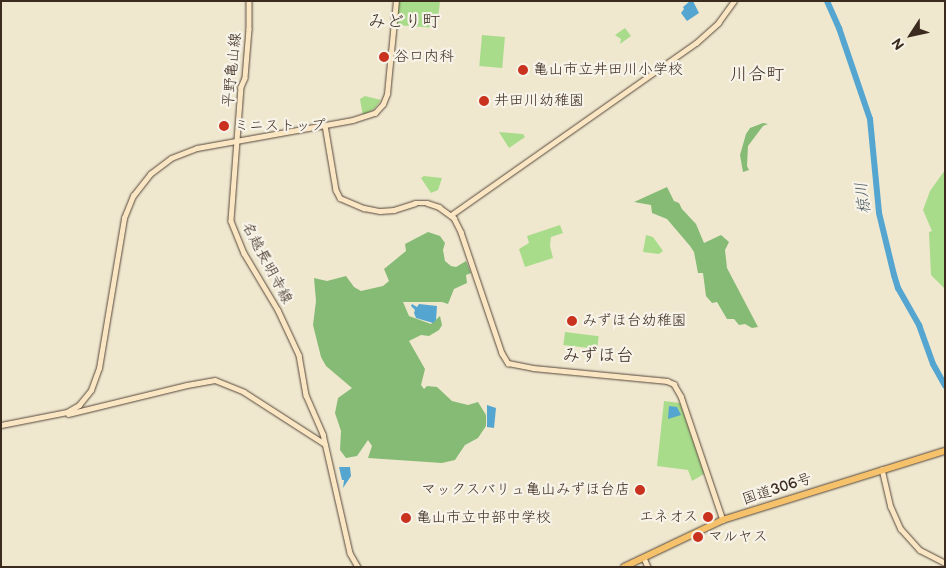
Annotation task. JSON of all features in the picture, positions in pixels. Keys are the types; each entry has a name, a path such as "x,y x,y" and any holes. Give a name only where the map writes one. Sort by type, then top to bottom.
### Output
{"highway":[{"name":"国道306号","path":"624,567 722,520 945,451"}],"street":[{"name":"平野亀山線","path":"238,140 241,87 244,78 249,29 249,1"},
{"path":"1,425 67,412 76,406 94,385 124,218 141,184 161,165 178,154 197,148 370,115 383,104 387,94 396,1"},
{"path":"451,216 696,43 718,24 734,1"},
{"path":"325,125 336,190 340,198 364,208 380,211 394,210 415,203 427,203 439,207 451,216 461,232 506,361 515,366 667,381 674,384 681,396 722,520"},
{"name":"名越長明寺線","path":"238,140 231,221 244,253 278,310 299,355 306,396 325,444 350,552 358,567"},
{"path":"47,416 76,412 188,384 215,380 244,392 325,444"},
{"path":"882,469 891,507 901,529 920,550 945,563"},
{"path":"644,558 648,567"}],"green space":[{"path":"398,1 440,1 437,28 396,25"},
{"path":"625,28 631,36 620,44 621,39 615,35"},
{"path":"482,35 505,37 502,68 479,66"},
{"path":"365,96 381,100 374,109 363,116 360,99"},
{"path":"763,123 768,124 763,126 748,146 747,166 749,170 743,172 740,155 746,134 750,128"},
{"path":"499,132 523,134 525,137 509,148"},
{"path":"945,170 945,289 931,275 929,232 932,231 923,210 930,191"},
{"path":"424,176 442,178 438,190 431,193 421,178"},
{"path":"667,187 674,201 679,203 696,224 704,243 721,235 729,242 725,250 727,268 758,327 752,328 745,324 739,325 734,319 727,319 717,302 712,303 706,296 703,273 698,273 694,252 690,246 667,219 652,213 651,205 634,202"},
{"path":"560,225 563,233 551,237 550,246 553,258 525,267 519,249 529,243 527,236"},
{"path":"428,232 440,236 445,243 443,250 445,261 451,266 456,267 466,261 471,273 466,275 467,283 454,289 448,304 442,302 403,302 409,316 431,324 440,316 442,325 439,330 429,336 421,335 409,341 425,369 421,385 424,389 427,386 437,387 452,401 468,405 478,402 486,415 486,426 478,438 465,445 455,460 442,463 368,458 372,446 368,440 357,456 346,458 340,450 341,431 335,413 338,398 352,388 326,366 321,357 313,325 316,301 314,278 327,281 346,276 354,287 361,291 383,286 389,281 384,269 406,251 405,244"},
{"path":"646,235 653,237 663,251 659,254 643,252"},
{"path":"565,332 599,336 597,349 563,345"},
{"path":"664,401 680,403 704,474 692,481 688,470 657,466"}],"water":[{"path":"690,1 693,1 699,13 687,21 681,13 684,9 683,7"},
{"path":"412,304 417,307 419,304 437,306 436,320 433,323 416,318 415,310 411,306"},
{"path":"487,405 496,408 494,428 487,427"},
{"path":"669,406 677,407 681,415 668,419"},
{"path":"339,467 350,467 351,476 343,488 344,480 342,480"}],"waterway":[{"name":"椋川","path":"827,1 839,28 870,119 879,213 894,275 898,288 919,325 933,364 945,386"}],"place":[{"name":"谷口内科","path":"384,57"},
{"name":"亀山市立井田川小学校","path":"523,70"},
{"name":"井田川幼稚園","path":"484,101"},
{"name":"ミニストップ","path":"224,126"},
{"name":"みずほ台幼稚園","path":"572,321"},
{"name":"マックスバリュ亀山みずほ台店","path":"640,490"},
{"name":"エネオス","path":"708,517"},
{"name":"亀山市立中部中学校","path":"406,518"},
{"name":"マルヤス","path":"698,537"}],"district":[{"name":"みどり町","path":"404,22"},
{"name":"川合町","path":"757,75"},
{"name":"みずほ台","path":"598,356"}]}
